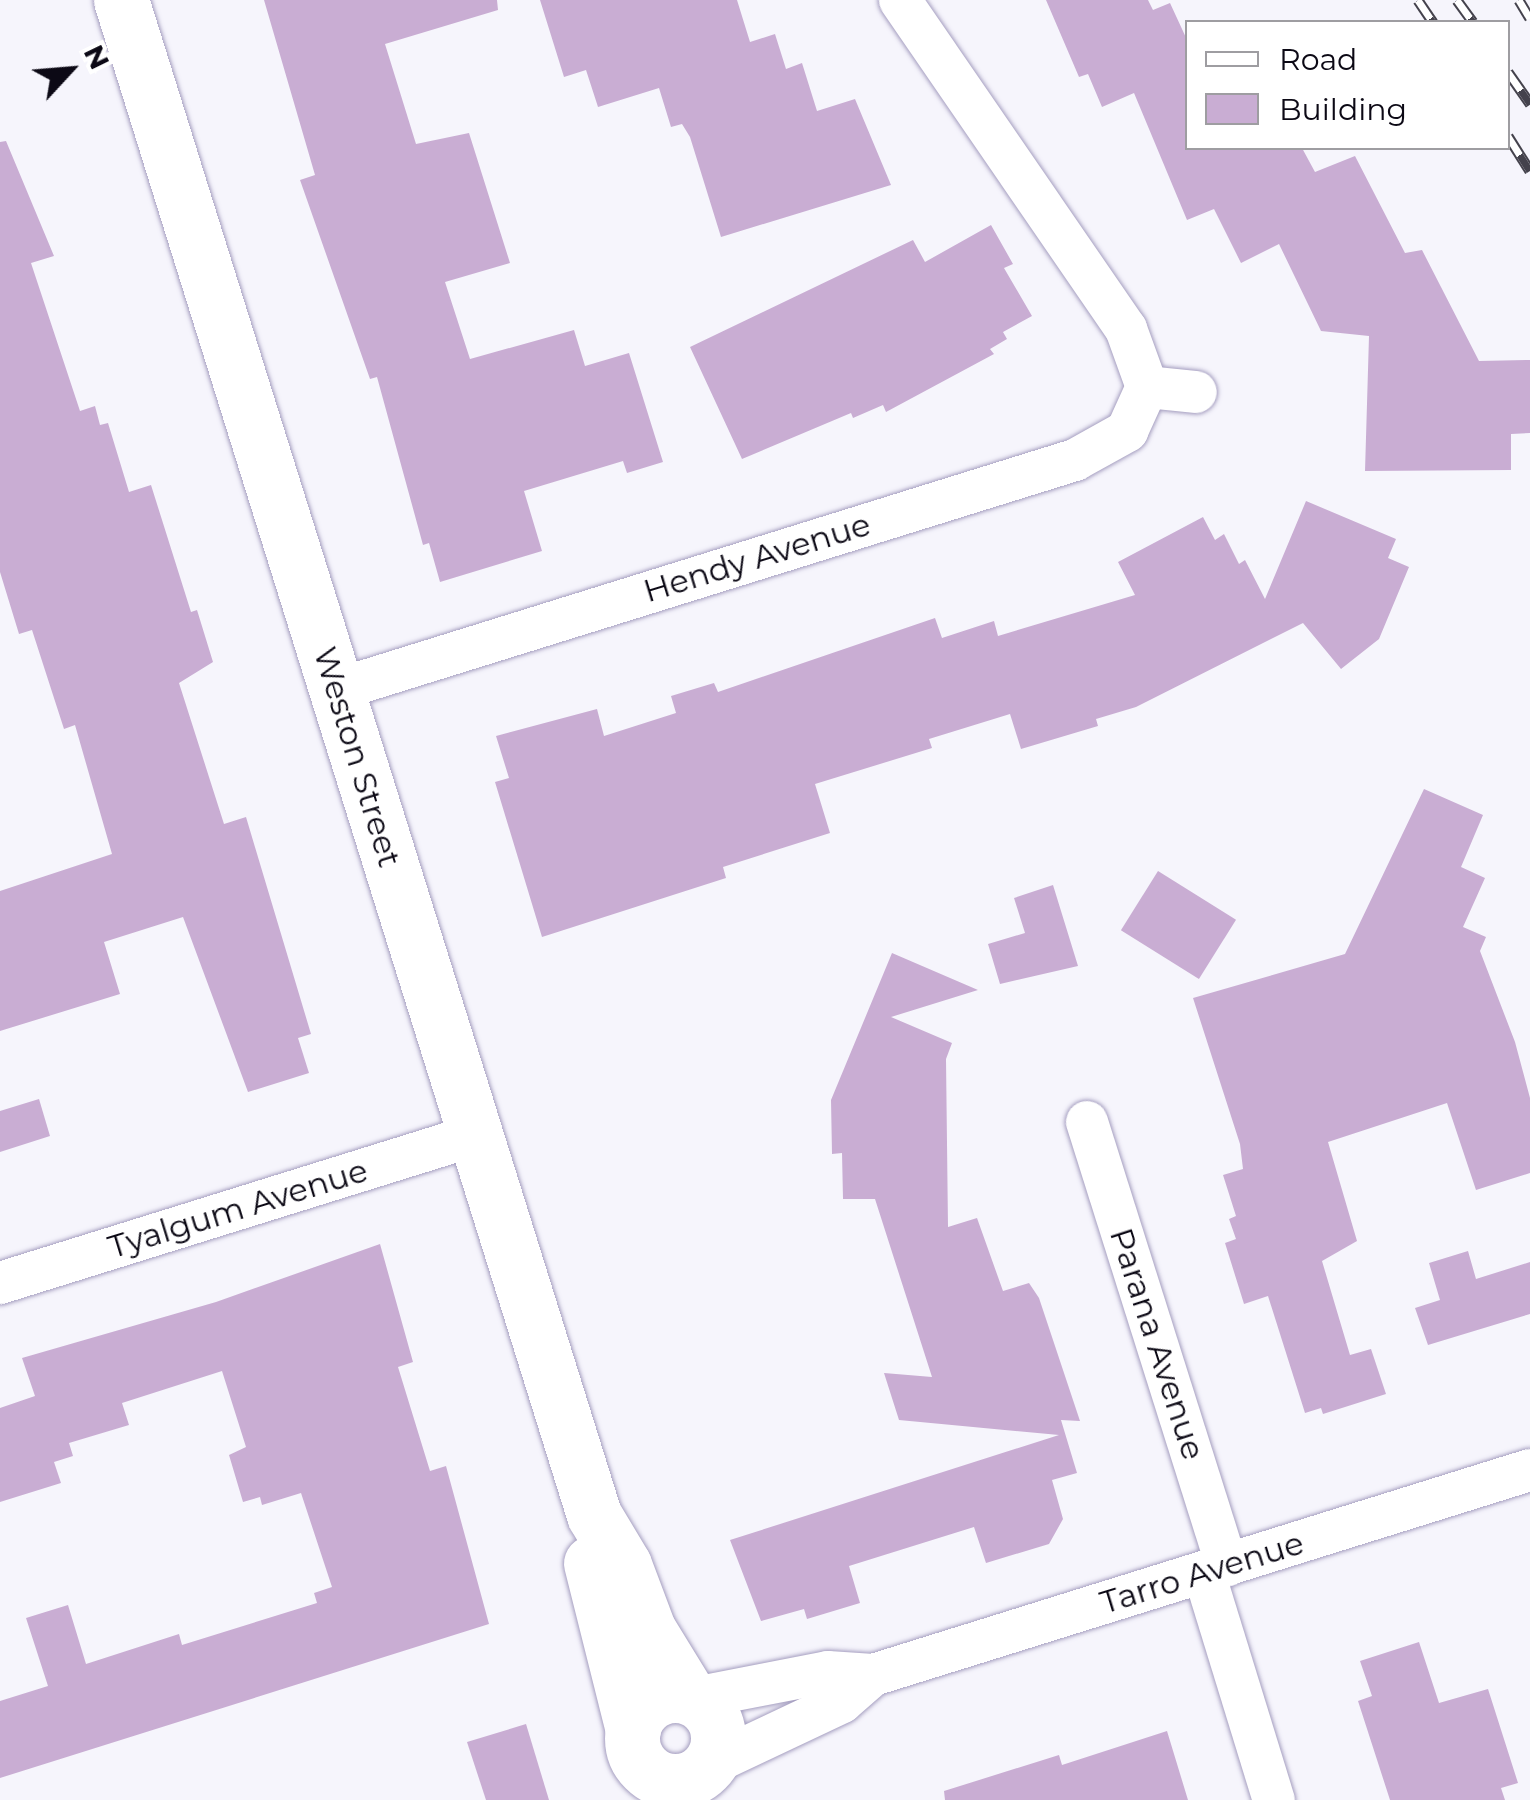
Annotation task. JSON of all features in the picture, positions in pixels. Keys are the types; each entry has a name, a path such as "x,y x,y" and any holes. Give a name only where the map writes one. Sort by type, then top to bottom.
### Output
{"street":[{"name":"Weston Street","path":"121,0 594,1514 624,1565 648,1630 691,1697"},
{"path":"900,0 1126,328 1147,387 1196,392"},
{"name":"Hendy Avenue","path":"336,690 1075,460 1127,431 1147,387"},
{"name":"Parana Avenue","path":"1087,1122 1215,1569 1274,1800"},
{"name":"Tyalgum Avenue","path":"0,1283 475,1135"},
{"name":"Tarro Avenue","path":"691,1697 828,1672 873,1675 1530,1470"},
{"name":"Weston Street","path":"594,1514 590,1572 645,1766"},
{"name":"Tarro Avenue","path":"707,1778 842,1702 873,1675"},
{"path":"691,1697 717,1728 707,1778 677,1781 645,1766 653,1700 691,1697"}],"building":[{"path":"264,0 497,0 498,10 385,44 416,144 469,133 510,263 445,282 470,359 574,330 585,366 629,353 663,462 627,473 623,461 524,491 542,551 440,582 429,543 423,545 377,377 370,379 300,180 315,175"},
{"path":"540,0 737,0 750,42 775,34 786,69 802,63 817,111 855,99 891,185 721,237 690,137 682,124 671,127 659,88 598,107 586,70 564,77"},
{"path":"1046,0 1148,0 1153,10 1170,3 1185,36 1185,150 1303,150 1315,172 1355,156 1405,253 1422,250 1479,361 1530,360 1530,433 1511,434 1511,470 1365,471 1369,336 1321,331 1279,244 1241,263 1214,209 1187,220 1134,93 1102,107 1088,74 1079,77"},
{"path":"6,141 54,256 31,263 80,411 95,406 100,425 108,423 129,492 151,485 191,612 197,610 213,662 179,683 224,824 246,817 311,1034 298,1038 309,1073 248,1092 183,917 104,942 120,994 0,1031 0,891 112,854 75,725 64,729 32,630 19,634 0,572 0,142"},
{"path":"991,225 1013,264 1004,268 1032,316 1003,332 1007,339 990,349 994,354 886,412 883,405 853,418 851,413 742,459 690,347 913,240 925,262"},
{"path":"1306,501 1396,539 1388,558 1409,567 1379,639 1341,669 1303,623 1136,707 1096,719 1098,726 1021,749 1010,714 929,739 932,748 815,784 830,833 723,867 726,878 542,937 495,782 509,778 496,736 597,709 604,736 676,713 671,696 714,683 718,692 935,618 942,638 994,621 998,636 1135,595 1118,562 1203,517 1215,540 1224,534 1239,564 1245,560 1265,599"},
{"path":"1424,789 1483,815 1461,867 1485,878 1463,927 1486,937 1480,951 1515,1042 1530,1098 1530,1173 1476,1190 1447,1103 1328,1142 1357,1241 1322,1261 1350,1355 1371,1349 1386,1394 1323,1414 1321,1408 1305,1413 1268,1296 1244,1304 1225,1243 1236,1239 1229,1219 1236,1216 1223,1175 1243,1169 1240,1144 1193,998 1345,954"},
{"path":"1158,871 1236,920 1199,979 1121,930"},
{"path":"1053,885 1078,966 1000,984 988,944 1025,933 1014,898"},
{"path":"892,953 978,990 891,1017 952,1043 946,1059 948,1227 977,1218 1003,1291 1029,1283 1039,1298 1080,1421 1061,1420 1077,1473 1052,1480 1063,1519 1049,1544 986,1563 974,1527 849,1566 860,1603 807,1619 804,1609 761,1621 730,1540 1059,1435 899,1420 884,1373 932,1377 875,1199 843,1199 842,1153 832,1154 831,1100"},
{"path":"39,1099 50,1136 0,1152 0,1111"},
{"path":"380,1244 413,1362 398,1367 430,1471 446,1466 489,1624 0,1778 0,1701 48,1686 26,1618 68,1605 86,1664 179,1634 182,1645 317,1603 314,1593 332,1587 301,1493 262,1505 260,1497 243,1502 229,1455 246,1447 222,1371 122,1403 129,1425 69,1443 73,1456 54,1462 61,1483 0,1502 0,1408 35,1396 22,1358 216,1302"},
{"path":"1468,1251 1476,1279 1530,1262 1530,1314 1428,1345 1415,1308 1440,1300 1429,1263"},
{"path":"1419,1642 1439,1703 1488,1689 1518,1783 1501,1788 1505,1800 1390,1800 1358,1701 1372,1696 1360,1661"},
{"path":"526,1724 549,1800 486,1800 467,1742"},
{"path":"1167,1731 1188,1800 945,1800 944,1791 1059,1755 1062,1765"}],"railway":[{"path":"1418,0 1432,20"},
{"path":"1457,0 1472,20"},
{"path":"1519,0 1530,18"},
{"path":"1510,75 1530,104"},
{"path":"1510,139 1530,171"}]}
